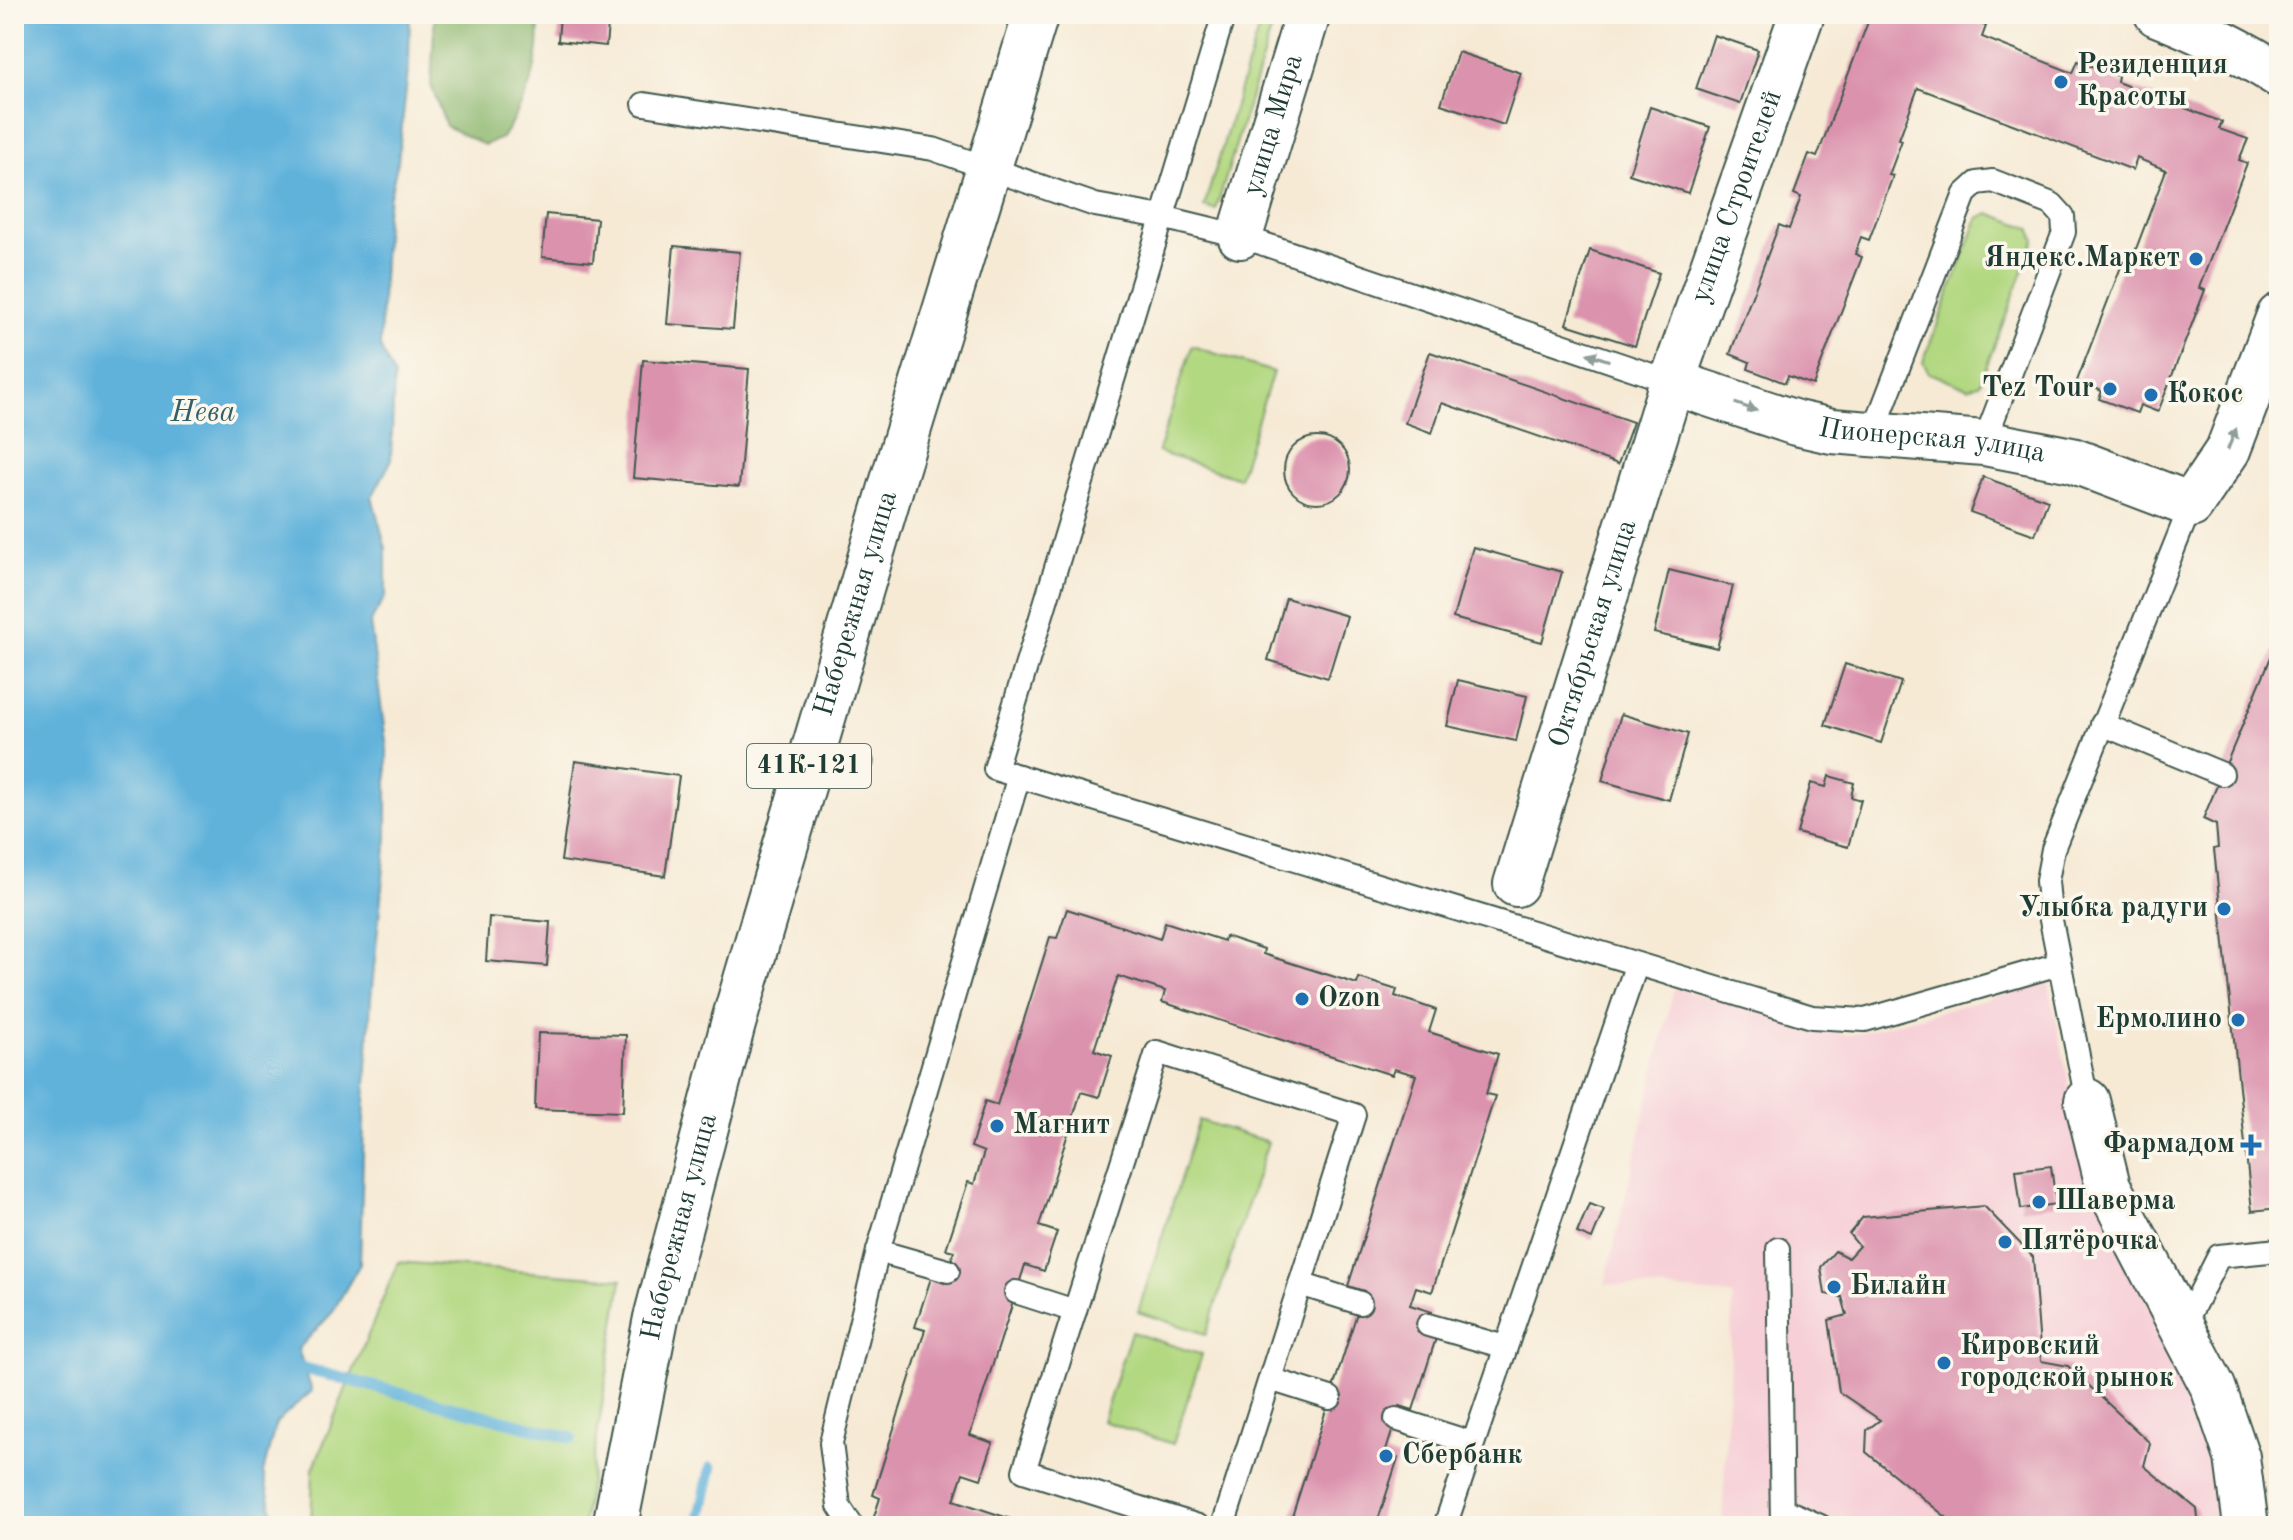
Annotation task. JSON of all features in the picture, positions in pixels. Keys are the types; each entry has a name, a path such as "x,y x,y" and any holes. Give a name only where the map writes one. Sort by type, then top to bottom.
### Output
{"street":[{"name":"Набережная улица","path":"615,1526 656,1318 733,1024 1036,14"},
{"name":"улица Мира","path":"1240,236 1308,14"},
{"name":"улица Строителей","path":"1672,382 1802,14"},
{"path":"2157,14 2206,33 2279,75"},
{"path":"2191,505 2228,450 2279,316"},
{"name":"Пионерская улица","path":"1672,382 1796,423 1832,431 1984,443 2072,460 2191,505"},
{"name":"Октябрьская улица","path":"1516,884 1672,382"},
{"path":"2087,1101 2108,1186 2213,1387 2237,1457 2246,1526"}],"lane":[{"path":"1224,14 995,769 1812,1017 1865,1020 2059,964"},
{"path":"644,104 933,149 1095,205 1240,236 1672,382"},
{"path":"1873,433 1965,194 1977,183 1993,181 2052,204 2063,216 2064,232 1984,443"},
{"path":"2087,1101 2050,915 2047,881 2053,849 2191,505"},
{"path":"2102,724 2222,774"},
{"path":"852,1526 839,1506 831,1443 878,1251 1019,776"},
{"path":"1445,1526 1636,966"},
{"path":"1198,1526 1024,1471 1157,1052 1354,1115 1223,1526"},
{"path":"1778,1249 1783,1518 1820,1526"},
{"path":"2183,1327 2219,1256 2279,1250"},
{"path":"878,1251 948,1271"},
{"path":"1300,1284 1360,1303"},
{"path":"1016,1292 1075,1311"},
{"path":"1428,1325 1505,1347"},
{"path":"1270,1379 1330,1398"},
{"path":"1396,1419 1472,1443"}],"shaded area":[{"path":"2049,983 2075,1115 2220,1443 2230,1526 1722,1526 1733,1295 1605,1284 1674,988 1850,1035"}],"green space":[{"path":"435,14 538,14 538,49 532,79 520,108 502,138 484,145 446,126 431,85"},
{"path":"1263,14 1276,14 1216,210 1204,207"},
{"path":"1989,213 2030,228 2035,240 1980,383 1969,388 1929,373 1923,362 1978,218"},
{"path":"1192,346 1273,372 1239,478 1158,452"},
{"path":"1199,1120 1268,1142 1206,1334 1138,1312"},
{"path":"398,1262 622,1279 583,1526 311,1526 313,1469"},
{"path":"1131,1332 1202,1355 1173,1444 1102,1421"}],"water":[{"name":"Нева","path":"14,14 410,14 409,62 398,161 386,212 380,347 394,376 391,461 372,497 386,548 386,595 370,623 387,749 387,837 371,998 360,1264 332,1313 298,1349 312,1391 276,1423 263,1472 276,1526 14,1526"}],"building":[{"path":"560,14 609,14 606,46 558,41"},
{"path":"1871,14 1939,14 1946,17 1947,14 1954,14 1986,26 1982,37 2073,73 2078,61 2118,76 2117,82 2222,122 2219,129 2248,139 2239,160 2247,163 2199,288 2205,290 2158,412 2140,405 2137,413 2099,399 2102,391 2077,381 2124,259 2131,262 2166,170 2137,158 2133,170 1918,88 1899,139 1902,140 1889,175 1893,176 1869,240 1861,237 1855,254 1862,257 1813,385 1788,376 1785,383 1748,369 1750,362 1730,354 1779,225 1789,229 1801,197 1794,194 1809,154 1817,157"},
{"path":"1714,35 1758,50 1740,104 1696,89"},
{"path":"1458,52 1521,73 1504,125 1441,104"},
{"path":"1650,107 1710,127 1688,193 1629,174"},
{"path":"546,214 597,219 593,262 542,257"},
{"path":"674,246 740,252 733,329 667,324"},
{"path":"1590,250 1659,273 1635,346 1566,324"},
{"path":"1430,352 1633,422 1618,464 1442,403 1432,433 1405,423"},
{"path":"643,360 749,369 739,487 633,478"},
{"path":"1317,437 1330,440 1340,447 1347,457 1350,470 1347,483 1340,493 1330,500 1317,503 1304,500 1294,493 1287,483 1284,470 1287,457 1294,447 1304,440"},
{"path":"1983,477 2048,500 2035,535 1970,512"},
{"path":"1473,547 1562,572 1542,642 1453,618"},
{"path":"1669,570 1733,586 1717,648 1654,633"},
{"path":"1286,598 1347,616 1328,678 1268,660"},
{"path":"2279,638 2279,1208 2252,1211 2214,849 2218,848 2216,825 2203,819"},
{"path":"1845,664 1901,682 1881,743 1825,725"},
{"path":"1458,680 1527,696 1516,741 1447,726"},
{"path":"1621,714 1688,734 1669,800 1602,781"},
{"path":"575,761 679,776 665,876 561,861"},
{"path":"1829,776 1854,783 1851,797 1861,800 1848,847 1797,833 1811,783 1826,787"},
{"path":"1067,909 1160,939 1165,922 1224,941 1225,936 1264,949 1263,954 1357,984 1359,978 1397,990 1395,996 1436,1010 1429,1032 1498,1054 1486,1094 1495,1096 1432,1292 1416,1287 1410,1305 1432,1312 1425,1334 1436,1338 1413,1410 1400,1406 1385,1454 1398,1458 1376,1526 1289,1526 1364,1291 1348,1286 1416,1075 1394,1069 1392,1075 1162,1002 1165,991 1118,976 1094,1050 1112,1056 1099,1097 1081,1092 1039,1226 1057,1232 1044,1271 1025,1265 970,1435 993,1443 981,1479 963,1473 954,1500 1032,1526 871,1526 880,1498 873,1495 925,1330 915,1327 931,1278 944,1283 954,1251 946,1249 968,1182 974,1184 984,1152 971,1147 985,1101 997,1105 1050,937 1057,938"},
{"path":"489,917 550,922 547,966 486,961"},
{"path":"538,1033 626,1035 623,1112 535,1109"},
{"path":"2051,1166 2056,1204 2021,1209 2016,1170"},
{"path":"1589,1204 1604,1209 1592,1239 1577,1233"},
{"name":"Кировский городской рынок","path":"1984,1206 2033,1257 2041,1361 2068,1366 2150,1443 2144,1466 2197,1509 2199,1526 1957,1526 1866,1452 1867,1430 1880,1420 1839,1392 1829,1320 1847,1315 1842,1297 1825,1294 1821,1267 1835,1251 1848,1258 1859,1246 1849,1234 1863,1217"}],"waterway":[{"path":"291,1365 571,1438"},
{"path":"698,1526 711,1468"}],"place":[{"name":"Резиденция Красоты","path":"2061,82"},
{"name":"Яндекс.Маркет","path":"2196,259"},
{"name":"Tez Tour","path":"2110,389"},
{"name":"Кокос","path":"2151,395"},
{"name":"Улыбка радуги","path":"2224,909"},
{"name":"Ozon","path":"1302,999"},
{"name":"Ермолино","path":"2238,1020"},
{"name":"Магнит","path":"997,1126"},
{"name":"Фармадом","path":"2251,1145"},
{"name":"Шаверма","path":"2039,1202"},
{"name":"Пятёрочка","path":"2005,1242"},
{"name":"Билайн","path":"1834,1287"},
{"name":"Кировский городской рынок","path":"1944,1363"},
{"name":"Сбербанк","path":"1386,1456"}]}
